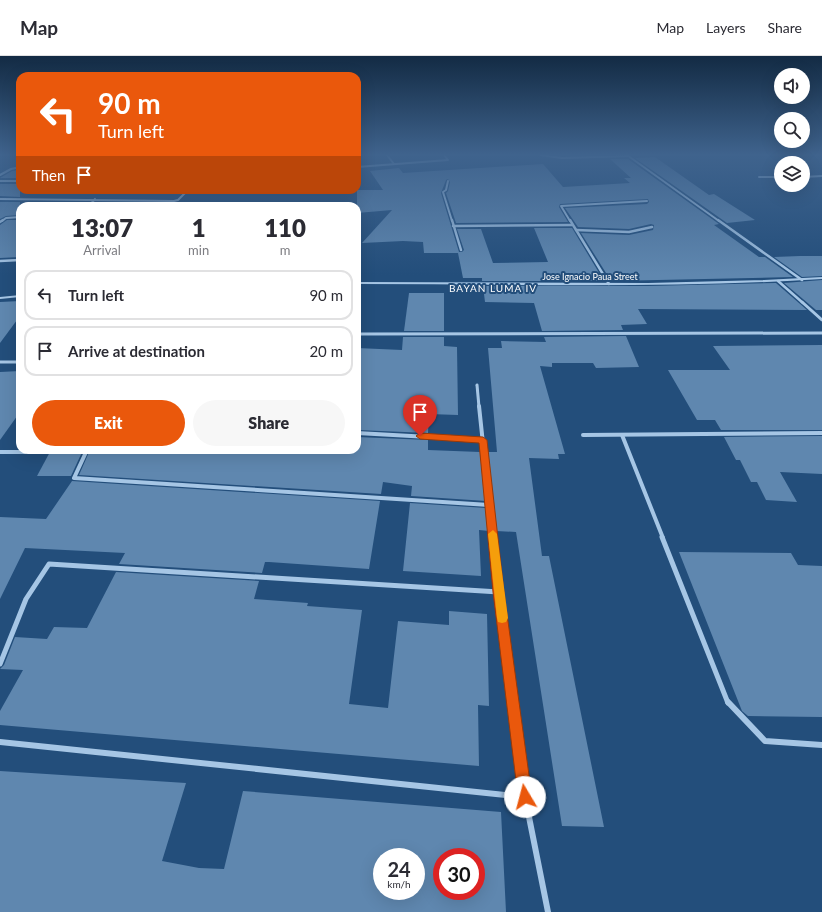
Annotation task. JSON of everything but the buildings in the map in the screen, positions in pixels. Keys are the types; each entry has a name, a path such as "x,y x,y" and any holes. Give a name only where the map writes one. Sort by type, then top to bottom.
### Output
{"street":[{"path":"0,199 96,199 174,202 183,195"},
{"path":"444,195 461,250"},
{"path":"682,195 802,280"},
{"path":"93,202 96,199"},
{"path":"609,284 561,206 647,201"},
{"path":"0,222 6,218 16,217"},
{"path":"453,226 572,225"},
{"path":"576,230 629,232 652,228"},
{"path":"0,261 16,260"},
{"name":"Jose Ignacio Paua Street","path":"361,283 609,284 778,281 822,278"},
{"path":"778,281 822,320"},
{"path":"0,298 16,296"},
{"path":"361,334 822,333"},
{"path":"0,362 16,362"},
{"path":"477,385 499,592 525,797 548,912"},
{"path":"361,433 483,440"},
{"path":"583,435 822,433"},
{"path":"622,435 729,705 765,741 822,745"},
{"path":"0,452 16,452"},
{"path":"85,454 74,478 489,505"},
{"path":"0,664 26,599 49,564 499,592"},
{"path":"0,742 525,797"}],"slow traffic":[{"path":"493,534 502,618"}],"district":[{"name":"BAYAN LUMA IV","path":"493,288"}],"route":[{"path":"420,436 483,440 499,592 525,797"}]}
